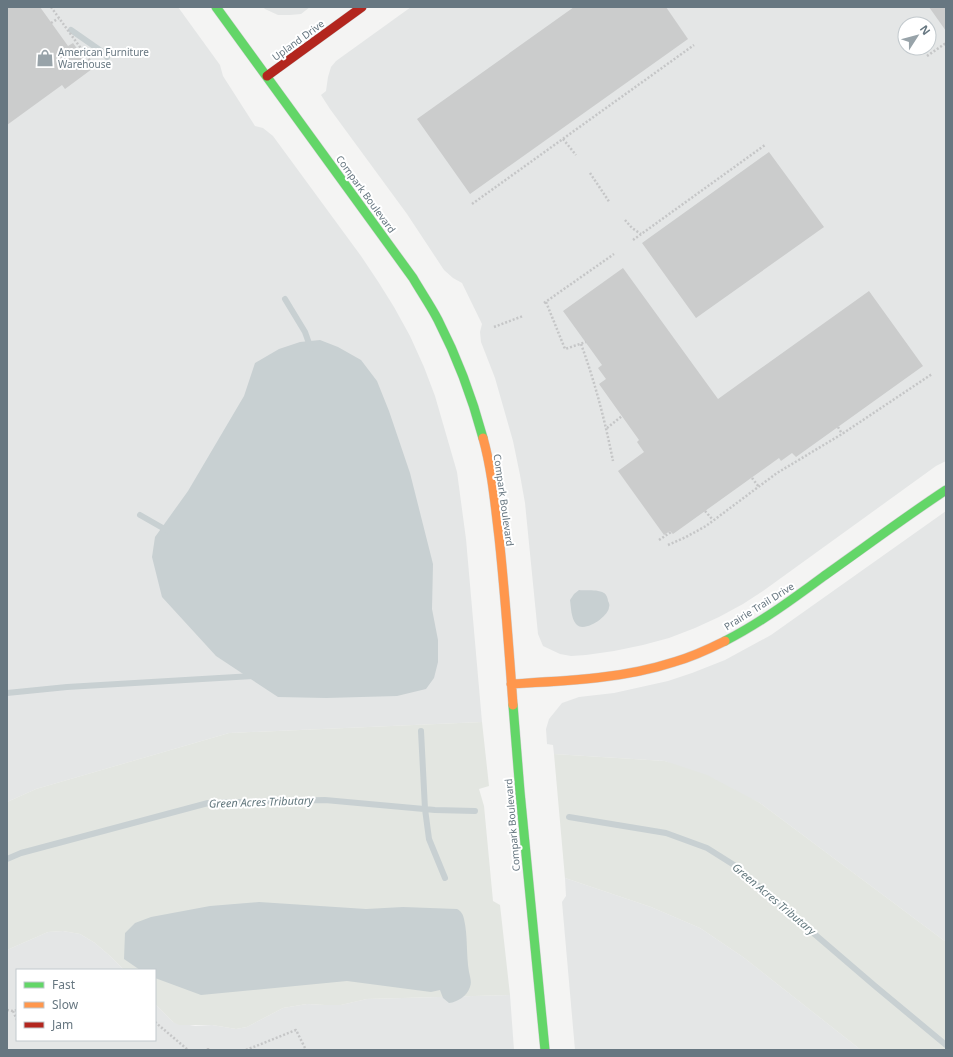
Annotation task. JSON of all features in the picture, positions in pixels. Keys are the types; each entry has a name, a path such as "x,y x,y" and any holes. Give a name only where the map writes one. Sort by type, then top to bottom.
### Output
{"street":[{"name":"Compark Boulevard","path":"216,7 413,278 438,320 461,370 479,422 487,452 495,501 502,566 520,792 545,1050"},
{"name":"Upland Drive","path":"267,76 362,7"},
{"name":"Prairie Trail Drive","path":"511,684 569,680 630,673 656,668 723,642 762,620 946,490"}],"path":[{"path":"51,7 93,65"},
{"path":"51,23 59,18"},
{"path":"937,50 946,43"},
{"path":"472,204 694,45"},
{"path":"563,139 576,155"},
{"path":"633,240 765,145"},
{"path":"590,173 610,203"},
{"path":"625,220 632,228 641,234"},
{"path":"586,342 565,349 545,303 614,254"},
{"path":"494,327 523,316"},
{"path":"581,344 596,387 607,428 613,461"},
{"path":"668,545 698,531 777,473 842,434 932,374"},
{"path":"607,428 622,416"},
{"path":"838,427 842,434"},
{"path":"752,478 759,487"},
{"path":"706,511 713,520"},
{"path":"659,540 671,532"},
{"path":"7,1010 16,1010"},
{"path":"13,1011 16,1018"},
{"path":"156,1023 188,1050"},
{"path":"246,1050 296,1030 305,1048"}],"shaded area":[{"path":"7,7 178,7 220,65 223,76 255,126 263,128 273,136 379,283 410,336 424,367 435,396 457,472 466,539 482,722 229,733 36,789 7,802"},
{"path":"263,7 310,7 301,14 278,15"},
{"path":"411,7 946,7 946,461 936,466 763,591 719,617 669,638 614,651 571,656 560,654 543,646 538,634 525,503 520,475 513,441 495,378 481,342 480,332 482,324 462,283 453,278 444,270 407,214 321,95 326,91 331,67 336,61"},
{"path":"320,340 338,347 361,360 377,381 410,473 433,564 432,609 438,640 438,662 434,678 426,689 397,696 326,698 278,697 216,656 162,597 152,557 155,537 188,491 244,396 255,363 279,349 300,342"},
{"path":"946,511 946,942 760,803 665,761 554,754 553,745 547,744 546,729 549,719 562,703 579,697 614,693 668,681 725,660 771,635"},
{"path":"579,590 604,593 607,596 609,605 608,611 601,619 596,623 585,627 580,627 573,619 570,600"},
{"path":"482,722 489,786 479,789 484,806 493,901 500,905 510,995 367,999 341,1005 307,1004 283,1008 247,1027 236,1029 212,1025 179,1025 173,1022 156,1005 156,969 123,969 95,943 80,934 63,931 48,932 7,950 7,802 36,789 229,733"},
{"path":"554,754 665,761 707,775 760,803 946,942 946,1050 861,1050 743,957 700,928 651,907 565,878"},
{"path":"565,878 651,907 700,928 743,957 861,1050 575,1050 562,902 566,896"},
{"path":"259,902 366,909 403,907 457,909 464,917 467,938 468,965 471,981 470,987 462,998 449,1003 443,998 440,990 431,992 347,981 201,995 156,978 156,969 139,969 124,959 125,933 135,923 151,917 210,906"},
{"path":"63,931 80,934 95,943 123,969 16,969 16,1041 156,1041 156,1005 173,1022 195,1026 212,1025 236,1029 247,1027 283,1008 307,1004 341,1005 367,999 510,995 514,1050 7,1050 7,950 48,932"}],"building":[{"name":"American Furniture Warehouse","path":"7,7 40,7 68,46 73,43 92,69 65,89 62,85 7,125"},
{"path":"574,7 666,7 688,39 470,194 417,119"},
{"path":"929,7 946,7 946,31 937,16 935,16"},
{"path":"769,152 824,227 696,318 642,243"},
{"path":"623,268 718,399 869,291 923,366 796,457 792,453 781,461 779,458 673,534 670,531 664,535 618,471 644,452 637,442 639,440 599,384 606,379 598,368 602,365 563,311"}],"waterway":[{"path":"71,30 104,53 107,57"},
{"path":"285,299 305,332 311,349"},
{"path":"140,515 168,531"},
{"path":"7,693 67,687 253,676"},
{"name":"Green Acres Tributary","path":"421,731 425,809 429,839 445,878"},
{"name":"Green Acres Tributary","path":"7,859 21,853 208,803 325,800 435,810 475,811"},
{"name":"Green Acres Tributary","path":"569,817 666,833 707,848 734,865 946,1045"}],"traffic: fast":[{"path":"216,7 413,278 435,315 452,348 469,392 483,438"},
{"path":"725,641 776,610 900,521 946,490"},
{"path":"513,705 545,1050"}],"traffic: slow":[{"path":"483,438 495,500 505,600 513,705"},
{"path":"511,684 614,676 654,668 687,658 725,641"}],"traffic: jam":[{"path":"267,76 362,7"}],"place":[{"name":"American Furniture Warehouse","path":"45,58"}]}
